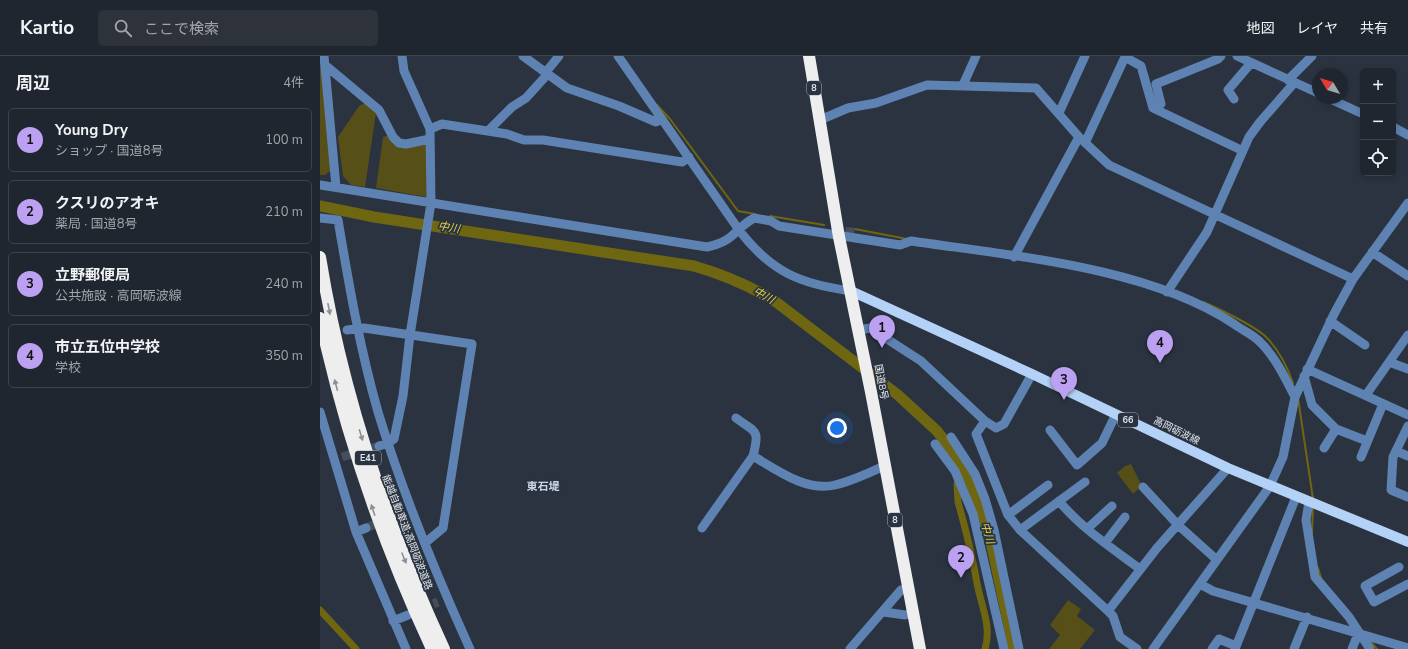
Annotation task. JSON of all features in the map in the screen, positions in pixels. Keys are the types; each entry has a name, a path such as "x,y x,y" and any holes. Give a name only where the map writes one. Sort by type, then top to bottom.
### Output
{"highway":[{"name":"国道8号","path":"809,56 839,237 859,330 920,649"},
{"name":"国道8号","path":"815,56 820,120"},
{"name":"能越自動車道;高岡砺波道路","path":"320,257 341,362 368,458 403,556 444,649"},
{"name":"E41","path":"320,318 331,367 355,454 374,513 393,561 432,649"},
{"path":"320,327 331,367"}],"main road":[{"name":"高岡砺波線","path":"851,291 1032,374 1228,468 1296,497 1407,540"}],"street":[{"path":"379,446 394,439 403,396 410,335 431,203 430,129 404,71 402,56"},
{"path":"523,56 567,88 592,99 619,106 656,122 662,119"},
{"path":"488,131 512,107 526,98 545,77 546,72 559,56"},
{"path":"618,56 739,230 760,254 792,277 821,286 851,291"},
{"path":"963,85 976,56"},
{"path":"1059,113 1085,56"},
{"path":"1161,104 1156,84 1218,59 1221,56"},
{"path":"1237,56 1312,90"},
{"path":"1167,292 1207,232 1249,137 1291,81 1312,56"},
{"path":"1014,257 1082,140 1124,57 1141,66 1153,108 1239,149"},
{"path":"324,60 379,110 393,137 399,143 406,144 430,139"},
{"path":"324,60 336,187"},
{"path":"1234,99 1228,90 1251,63"},
{"path":"820,120 848,108 876,103 927,84 1036,88 1082,140 1109,165 1353,279"},
{"path":"1341,104 1360,113"},
{"path":"430,129 442,124 507,134 524,140 543,140 682,162 689,158"},
{"path":"1396,129 1408,135"},
{"path":"320,185 707,247 725,242 754,218 823,228"},
{"path":"1153,649 1270,486 1283,457 1295,397 1330,321 1353,279 1396,222 1408,203"},
{"path":"320,218 338,220 357,328 388,443 410,509 470,649"},
{"path":"771,221 779,226 839,237 900,245 911,241"},
{"path":"858,233 1014,257 1122,276 1167,292 1214,311 1259,340 1279,367 1295,397"},
{"path":"1372,252 1408,276"},
{"path":"1330,321 1365,345"},
{"path":"347,330 357,328 472,344 443,528 425,543"},
{"path":"859,330 870,328 921,361 985,421 996,428 1004,424 1032,374"},
{"path":"1366,395 1408,335"},
{"path":"1389,362 1408,369"},
{"path":"1306,373 1366,395 1408,415"},
{"path":"1306,373 1312,404 1336,429 1367,441"},
{"path":"1361,458 1383,404"},
{"path":"320,412 338,458 356,532 406,649"},
{"path":"1050,430 1077,465 1102,443 1116,414"},
{"path":"702,528 753,456 757,437 755,432 736,418"},
{"path":"985,421 976,434 1008,515 1020,530 1113,616 1120,637 1137,649"},
{"path":"1408,426 1393,457 1392,490 1408,496"},
{"path":"1324,448 1336,429"},
{"path":"951,437 975,474 985,499 994,530 1019,649"},
{"path":"935,444 955,471 973,514 980,538 1004,649"},
{"path":"1396,451 1408,456"},
{"path":"753,456 794,480 817,484 834,485 884,466"},
{"path":"1108,611 1140,569 1228,468"},
{"path":"1020,530 1085,482"},
{"path":"1008,515 1048,485"},
{"path":"1143,487 1178,525 1217,560"},
{"path":"1212,649 1219,639 1236,648 1296,497"},
{"path":"1059,501 1069,513 1087,529 1140,569"},
{"path":"1309,502 1306,520 1309,550 1315,577 1349,617 1370,649"},
{"path":"1087,529 1112,506"},
{"path":"401,513 410,509"},
{"path":"1105,543 1125,516"},
{"path":"356,532 366,528"},
{"path":"1399,567 1365,586 1374,602 1408,584"},
{"path":"1200,584 1213,591 1307,617 1408,648"},
{"path":"850,649 884,612 901,590 909,589"},
{"path":"438,602 447,598"},
{"path":"884,612 906,615 913,613"},
{"path":"393,621 408,615"},
{"path":"1294,649 1307,617"},
{"path":"1352,649 1360,634"}],"shaded area":[{"path":"320,59 331,170 325,175 320,175"},
{"path":"365,103 376,113 365,187 351,185 343,176 338,137 359,106"},
{"path":"386,136 425,144 428,148 426,197 376,188 383,137"},
{"path":"1131,464 1142,486 1133,494 1117,473 1125,466"},
{"path":"1068,600 1081,609 1077,616 1095,630 1080,649 1049,649 1060,635 1050,625"}],"waterway":[{"path":"657,105 670,119 738,211 755,214"},
{"name":"中川","path":"320,206 374,217 694,266 736,281 756,290 776,302 898,395 937,431 950,448 969,478 989,533 1014,649"},
{"path":"770,216 824,225"},
{"path":"855,229 907,239"},
{"path":"1203,302 1252,326 1264,335 1281,357 1293,383"},
{"path":"1298,398 1313,499"},
{"name":"中川","path":"964,480 969,478"},
{"path":"959,483 957,484 958,502 969,542 987,624 987,641 985,649"},
{"path":"1312,533 1313,507"},
{"path":"1318,568 1321,578"},
{"path":"320,610 356,649"},
{"path":"1370,641 1377,649"}],"tunnel":[{"path":"832,230 858,233"},
{"path":"342,457 379,446"},
{"path":"366,528 401,513"},
{"path":"421,609 438,602"}],"place":[{"name":"Young Dry","path":"882,348"},
{"name":"市立五位中学校","path":"1160,363"},
{"name":"立野郵便局","path":"1064,400"},
{"name":"クスリのアオキ","path":"961,578"}],"district":[{"name":"東石堤","path":"543,486"}]}
